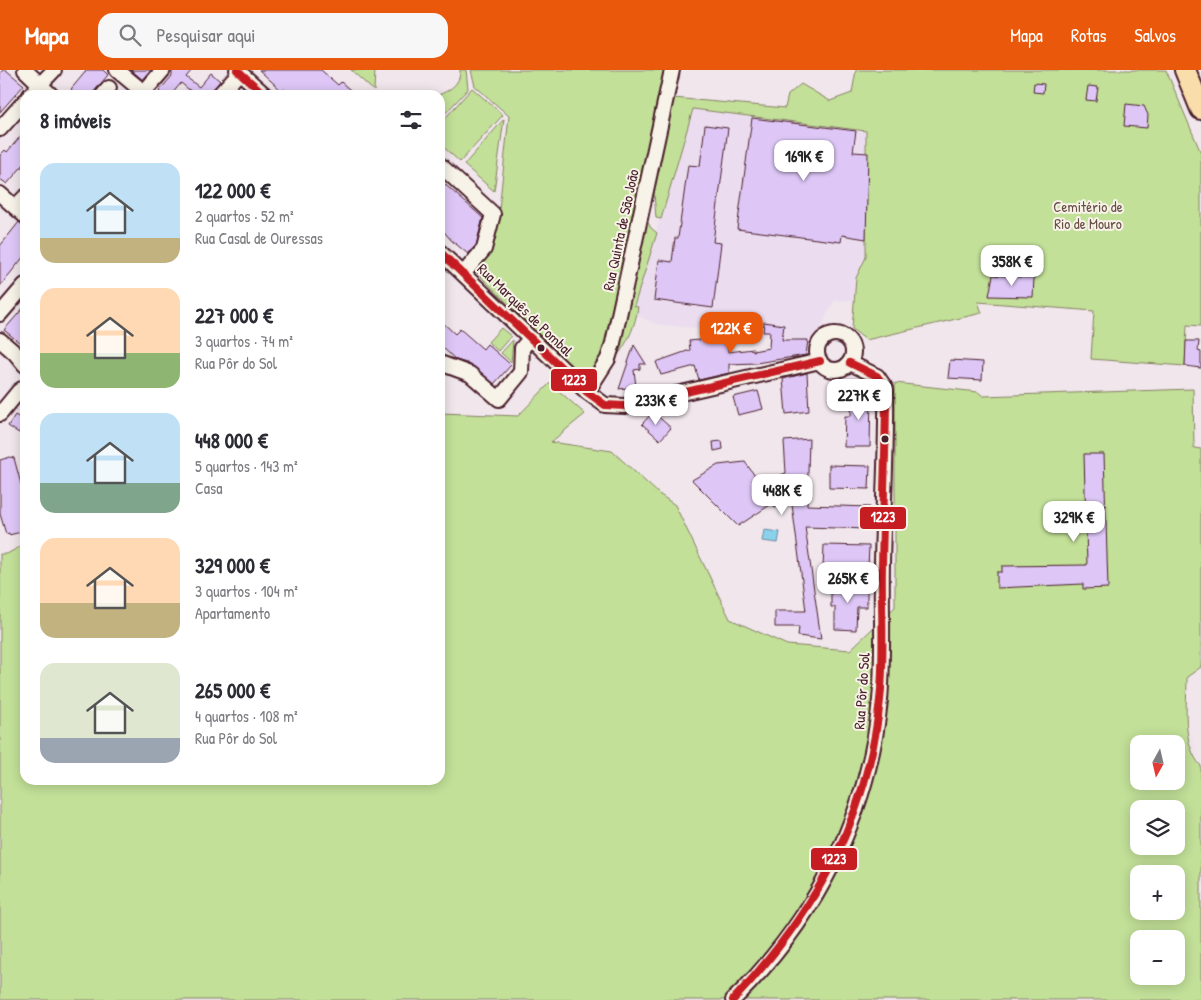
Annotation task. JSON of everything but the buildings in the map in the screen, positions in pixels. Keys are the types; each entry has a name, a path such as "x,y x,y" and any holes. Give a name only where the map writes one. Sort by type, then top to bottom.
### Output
{"highway":[{"path":"1184,70 1201,109"}],"street":[{"path":"25,70 46,90"},
{"path":"36,90 54,70"},
{"path":"117,70 141,90"},
{"path":"149,90 163,70"},
{"name":"Rua Quinta de São João","path":"587,392 608,359 613,344 672,70"},
{"path":"223,90 238,71 259,90"},
{"path":"0,129 20,107"},
{"path":"445,170 493,214 484,249 464,273"},
{"path":"0,194 20,206"},
{"name":"Rua Marquês de Pombal","path":"445,256 587,392 605,405 625,406 820,361"},
{"path":"0,314 20,291"},
{"path":"838,334 851,344 853,355 850,363 840,369 834,370 824,366 820,361 819,345 827,336 838,334"},
{"path":"445,364 470,374 499,399 521,372 522,348 531,338"},
{"path":"0,340 20,358"},
{"name":"Rua Pôr do Sol","path":"733,1000 780,948 824,883 854,817 875,736 882,663 881,611 886,389 877,376 850,363"},
{"path":"0,414 20,390"}],"shaded area":[{"path":"692,109 865,132 866,257 856,278 853,300 834,301 820,329 811,341 656,324 636,315 634,306"}],"green space":[{"path":"351,70 375,70 373,90"},
{"path":"460,70 466,70 468,89 445,114 445,92 456,83"},
{"path":"471,70 668,70 608,349 600,366 582,377 476,272 488,256 498,219 509,116 475,86"},
{"name":"Cemitério de Rio de Mouro","path":"856,70 1166,70 1201,153 1201,326 1187,325 1185,366 1091,359 1094,311 978,302 982,313 866,340 852,329 856,278 866,257 866,131 693,109 661,219 656,218 654,193 673,98 785,108 788,95 801,84 830,101 852,93"},
{"path":"472,88 503,115 460,162 445,148 445,118"},
{"path":"504,119 494,191 464,165"},
{"path":"647,221 657,233 634,306 638,307 633,327 618,355"},
{"path":"501,328 511,336 498,351 488,342"},
{"path":"513,340 511,362 501,353"},
{"path":"550,383 585,414 551,442 612,451 659,494 675,505 730,619 787,645 850,650 895,607 895,383 978,392 983,396 1193,389 1194,448 1201,449 1201,667 1187,677 1186,724 1190,747 1201,766 1201,1000 0,1000 0,554 7,554 20,547 20,785 445,785 445,413 518,416"}],"water":[{"path":"764,530 780,532 778,543 762,541"}],"transit line":[{"name":"1223","path":"237,70 259,90"},
{"name":"1223","path":"445,257 587,392 605,405 625,406 820,361"},
{"name":"1223","path":"733,1000 788,934 812,899 850,825 874,744 882,667 886,389 877,376 850,363"}]}
